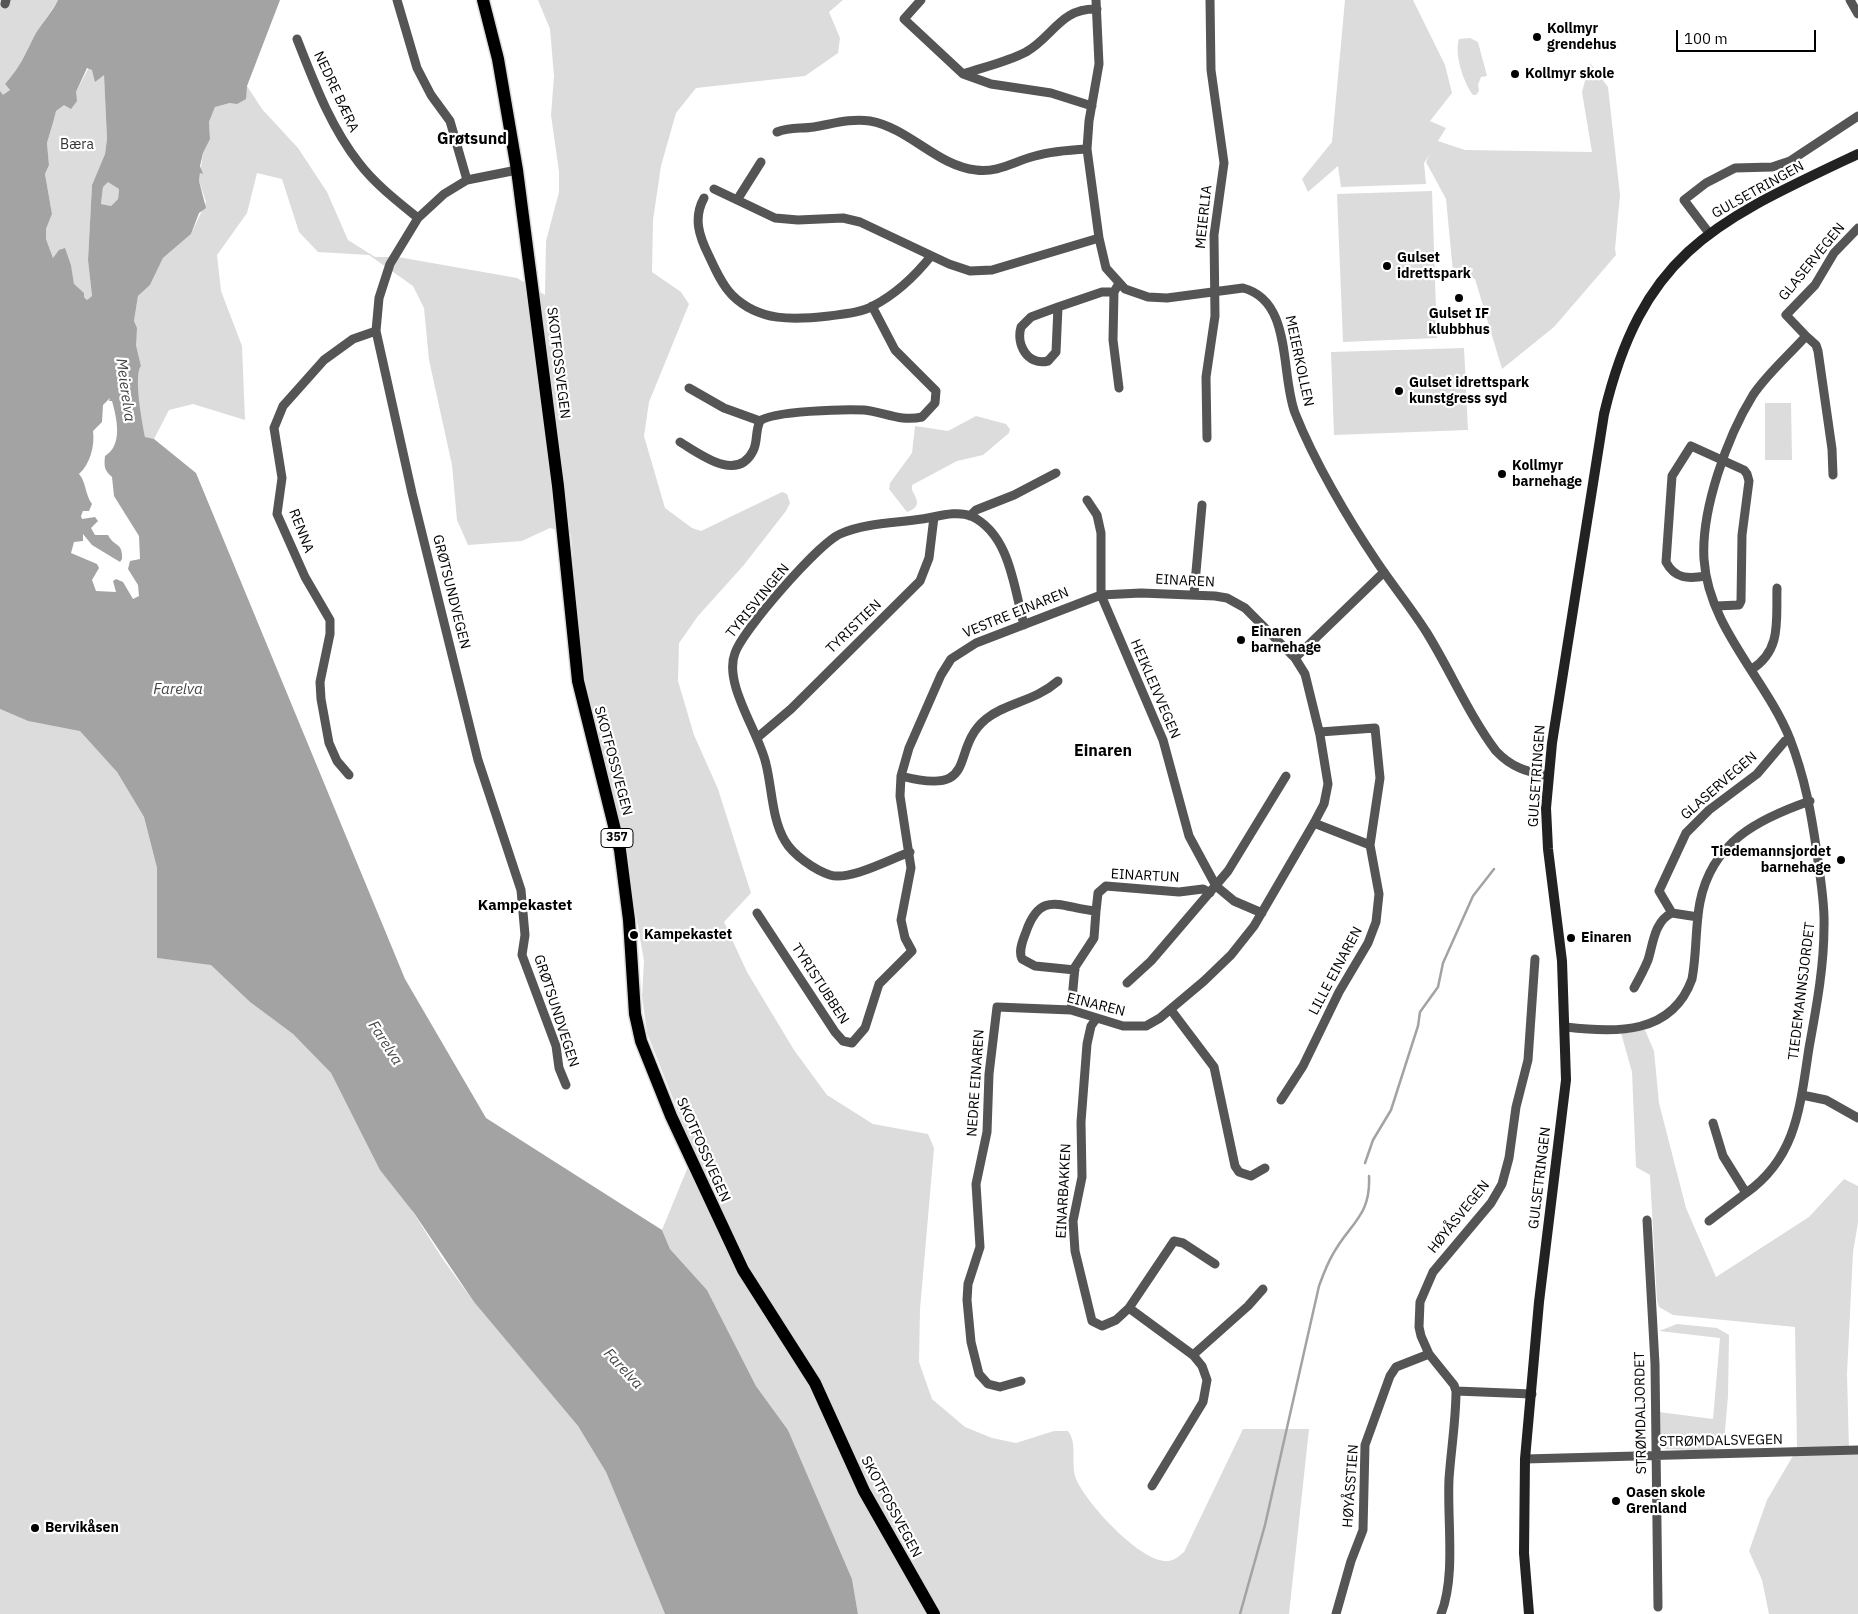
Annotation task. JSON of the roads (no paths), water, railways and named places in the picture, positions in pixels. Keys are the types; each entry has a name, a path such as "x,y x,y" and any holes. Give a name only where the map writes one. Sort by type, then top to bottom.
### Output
{"main road":[{"name":"SKOTFOSSVEGEN","path":"483,0 500,69 517,170 559,495 578,681 620,850 629,920 635,1014 641,1041 670,1116 743,1270 815,1382 864,1491 934,1614"}],"street":[{"path":"397,0 417,68 431,95 450,121 467,180"},
{"path":"921,0 904,18 964,74 991,84 1051,93 1092,106"},
{"name":"MEIERLIA","path":"1207,438 1206,377 1214,331 1215,226 1224,154 1211,70 1210,0"},
{"path":"1850,0 1858,14"},
{"path":"964,74 1014,58 1038,44 1058,23 1072,13 1097,5 1099,55 1087,149 1106,268 1116,288 1113,340 1119,388"},
{"name":"NEDRE BÆRA","path":"297,39 323,103 346,144 374,180 418,218"},
{"path":"1709,233 1684,200 1706,183 1735,168 1780,166 1858,116"},
{"path":"776,132 788,128 813,127 854,120 872,121 901,134 958,165 978,171 996,169 1044,153 1087,149"},
{"name":"GULSETRINGEN","path":"1529,1614 1524,1553 1525,1459 1539,1302 1566,1080 1566,1027 1558,921 1546,830 1548,776 1595,467 1611,384 1626,342 1646,302 1680,257 1709,233 1748,208 1858,154"},
{"path":"737,200 761,162"},
{"name":"GRØTSUNDVEGEN","path":"517,170 467,180 433,202 418,218 390,264 379,298 376,331 412,493 478,760 521,890 525,935 522,955 556,1046 559,1068 566,1084"},
{"path":"714,189 766,215 784,220 843,218 860,222 958,268 982,271 1005,267 1100,238"},
{"path":"704,198 699,208 697,222 706,249 728,289 745,306 765,315 786,320 852,313 872,306 901,287 931,256"},
{"name":"GLASERVEGEN","path":"1833,475 1832,449 1818,351 1816,345 1786,315 1815,284 1834,253 1858,228"},
{"path":"1058,307 1056,352 1048,361 1034,361 1026,355 1021,344 1021,327 1030,317 1058,307 1102,292 1116,288"},
{"name":"MEIERKOLLEN","path":"1116,288 1157,298 1243,288 1252,291 1271,306 1280,329 1286,374 1295,412 1328,479 1384,572 1427,633 1496,751 1509,764 1517,768 1548,776"},
{"path":"680,442 720,464 737,464 743,462 753,452 760,421 767,416 855,410 910,419 922,416 935,403 936,391 895,350 872,306"},
{"name":"RENNA","path":"348,775 337,762 330,743 321,699 320,682 330,634 330,620 304,577 278,514 282,478 274,428 284,406 324,360 353,339 376,331"},
{"path":"1566,1027 1591,1030 1642,1026 1667,1016 1683,998 1692,979 1698,917 1707,880 1730,844 1751,826 1810,801 1790,739 1779,713 1716,606 1706,576 1705,527 1710,500 1724,460 1754,395 1806,336"},
{"path":"689,388 724,408 760,421"},
{"path":"1706,576 1682,578 1675,574 1666,562 1672,476 1691,446 1744,470 1749,481 1742,535 1741,601 1739,605 1716,606"},
{"path":"1024,624 1002,545 991,532 970,516 976,510 1014,495 1056,472"},
{"name":"HEIKLEIVVEGEN","path":"1087,500 1096,515 1101,533 1102,595 1163,740 1189,836 1213,889"},
{"path":"1194,594 1202,505"},
{"name":"TYRISVINGEN","path":"910,852 850,874 838,876 816,868 787,844 781,832 758,737 739,696 732,673 734,654 747,633 802,570 834,537 858,528 961,514 970,516"},
{"name":"TYRISTIEN","path":"758,737 791,709 920,580 930,558 934,517"},
{"path":"1295,658 1384,572"},
{"path":"1752,669 1761,664 1771,652 1776,625 1777,588"},
{"name":"EINAREN","path":"997,1007 1071,1010 1123,1026 1140,1027 1153,1023 1171,1010 1231,955 1248,935 1262,914 1324,804 1328,784 1320,732 1310,688 1295,658 1245,608 1227,598 1194,594 1102,595"},
{"name":"VESTRE EINAREN","path":"912,951 905,938 900,920 911,868 910,852 902,812 901,776 909,748 941,675 951,659 976,642 1102,595"},
{"path":"901,776 937,782 950,778 961,766 974,735 982,723 992,715 1039,696 1058,682"},
{"name":"LILLE EINAREN","path":"1281,1100 1303,1066 1339,992 1373,933 1379,894 1370,845 1380,778 1375,728 1320,732"},
{"name":"GLASERVEGEN","path":"1672,913 1659,891 1686,833 1709,810 1757,774 1785,741 1790,739"},
{"name":"EINAREN","path":"1127,983 1151,961 1228,871 1286,776"},
{"name":"TIEDEMANNSJORDET","path":"1709,1221 1767,1176 1781,1158 1791,1137 1802,1095 1814,1017 1824,929 1823,893 1810,801"},
{"path":"1314,823 1370,845"},
{"name":"EINARTUN","path":"1071,1010 1075,970 1080,957 1094,938 1098,893 1106,886 1179,892 1213,889"},
{"path":"1213,889 1262,914"},
{"path":"1075,970 1029,964 1020,955 1023,938 1031,919 1044,905 1054,904 1068,908 1096,911"},
{"name":"TYRISTUBBEN","path":"757,912 835,1032 847,1044 856,1040 865,1028 875,991 883,977 912,951"},
{"path":"1634,988 1646,965 1656,932 1667,915 1672,913 1698,917"},
{"name":"HØYÅSVEGEN","path":"1456,1391 1429,1354 1419,1327 1419,1313 1423,1292 1432,1272 1498,1193 1506,1171 1516,1107 1528,1060 1535,959"},
{"name":"NEDRE EINAREN","path":"997,1007 988,1074 987,1132 976,1184 980,1247 967,1292 976,1368 983,1380 994,1386 1005,1387 1021,1381"},
{"path":"1171,1010 1214,1067 1222,1095 1234,1166 1239,1172 1251,1176 1265,1168"},
{"name":"EINARBAKKEN","path":"1096,1019 1089,1034 1084,1076 1081,1122 1082,1178 1074,1214 1073,1239 1092,1321 1098,1325 1106,1325 1116,1320 1129,1308 1174,1242 1183,1243 1215,1264"},
{"path":"1802,1095 1826,1100 1858,1118"},
{"path":"1713,1123 1723,1156 1746,1193"},
{"name":"STRØMDALJORDET","path":"1647,1220 1655,1355 1658,1607"},
{"path":"1192,1355 1248,1306 1263,1289"},
{"path":"1129,1308 1192,1355 1205,1372 1207,1389 1205,1397 1194,1420 1152,1486"},
{"name":"HØYÅSSTIEN","path":"1336,1614 1351,1561 1363,1530 1364,1454 1369,1434 1393,1371 1401,1364 1429,1354"},
{"path":"1441,1614 1448,1578 1449,1480 1456,1391 1532,1394"},
{"name":"STRØMDALSVEGEN","path":"1525,1459 1858,1450"}],"water":[{"name":"Farelva","path":"58,0 280,0 247,86 246,99 237,104 230,103 215,107 209,122 210,139 203,153 200,166 203,174 200,173 199,181 206,208 199,213 191,234 163,258 150,285 138,296 134,321 137,328 136,345 141,366 138,390 145,437 154,439 196,473 405,979 486,1118 662,1230 670,1249 707,1290 756,1386 788,1430 852,1579 858,1614 665,1614 606,1472 578,1426 474,1302 414,1213 380,1170 331,1073 293,1034 250,1002 211,965 157,958 157,868 144,817 117,772 80,731 28,721 0,709 0,91 3,95 10,90 5,84 19,65 36,33","holes":["87,68 92,70 95,82 104,75 107,139 105,154 92,185 88,260 92,296 87,300 84,297 84,293 74,284 71,265 65,248 59,250 53,258 46,239 46,229 52,214 45,174 49,165 47,143 56,111 64,105 71,109 77,101 76,92","108,182 119,189 118,199 111,206 101,204 103,187","110,398 109,401 112,401 117,423 116,439 111,451 105,456 105,468 112,477 114,496 139,536 140,559 130,561 128,569 138,585 139,596 133,599 123,582 116,579 113,581 116,592 96,591 92,580 99,568 97,564 71,553 74,542 83,541 83,534 92,545 120,562 122,559 120,547 108,535 95,535 91,528 98,521 95,517 82,519 81,516 83,511 89,511 92,504 79,474 91,454 93,431 102,422 103,405"]}],"waterway":[{"path":"1365,1163 1373,1140 1391,1110 1418,1026 1420,1012 1438,987 1443,963 1473,896 1494,869"},
{"path":"1240,1614 1265,1525 1319,1286 1333,1254 1363,1210 1369,1190 1369,1176"}],"place":[{"name":"Kollmyr grendehus","path":"1537,37"},
{"name":"Kollmyr skole","path":"1515,74"},
{"name":"Gulset idrettspark","path":"1387,266"},
{"name":"Gulset IF klubbhus","path":"1459,298"},
{"name":"Gulset idrettspark kunstgress syd","path":"1399,391"},
{"name":"Kollmyr barnehage","path":"1502,474"},
{"name":"Einaren barnehage","path":"1241,640"},
{"name":"Tiedemannsjordet barnehage","path":"1841,860"},
{"name":"Kampekastet","path":"634,935"},
{"name":"Einaren","path":"1571,938"},
{"name":"Oasen skole Grenland","path":"1616,1501"},
{"name":"Bervikåsen","path":"35,1528"}],"district":[{"name":"Grøtsund","path":"472,139"},
{"name":"Einaren","path":"1103,751"},
{"name":"Kampekastet","path":"525,906"}],"park label":[{"name":"Bæra","path":"77,145"}],"water label":[{"name":"Meierelva","path":"125,390"}]}
